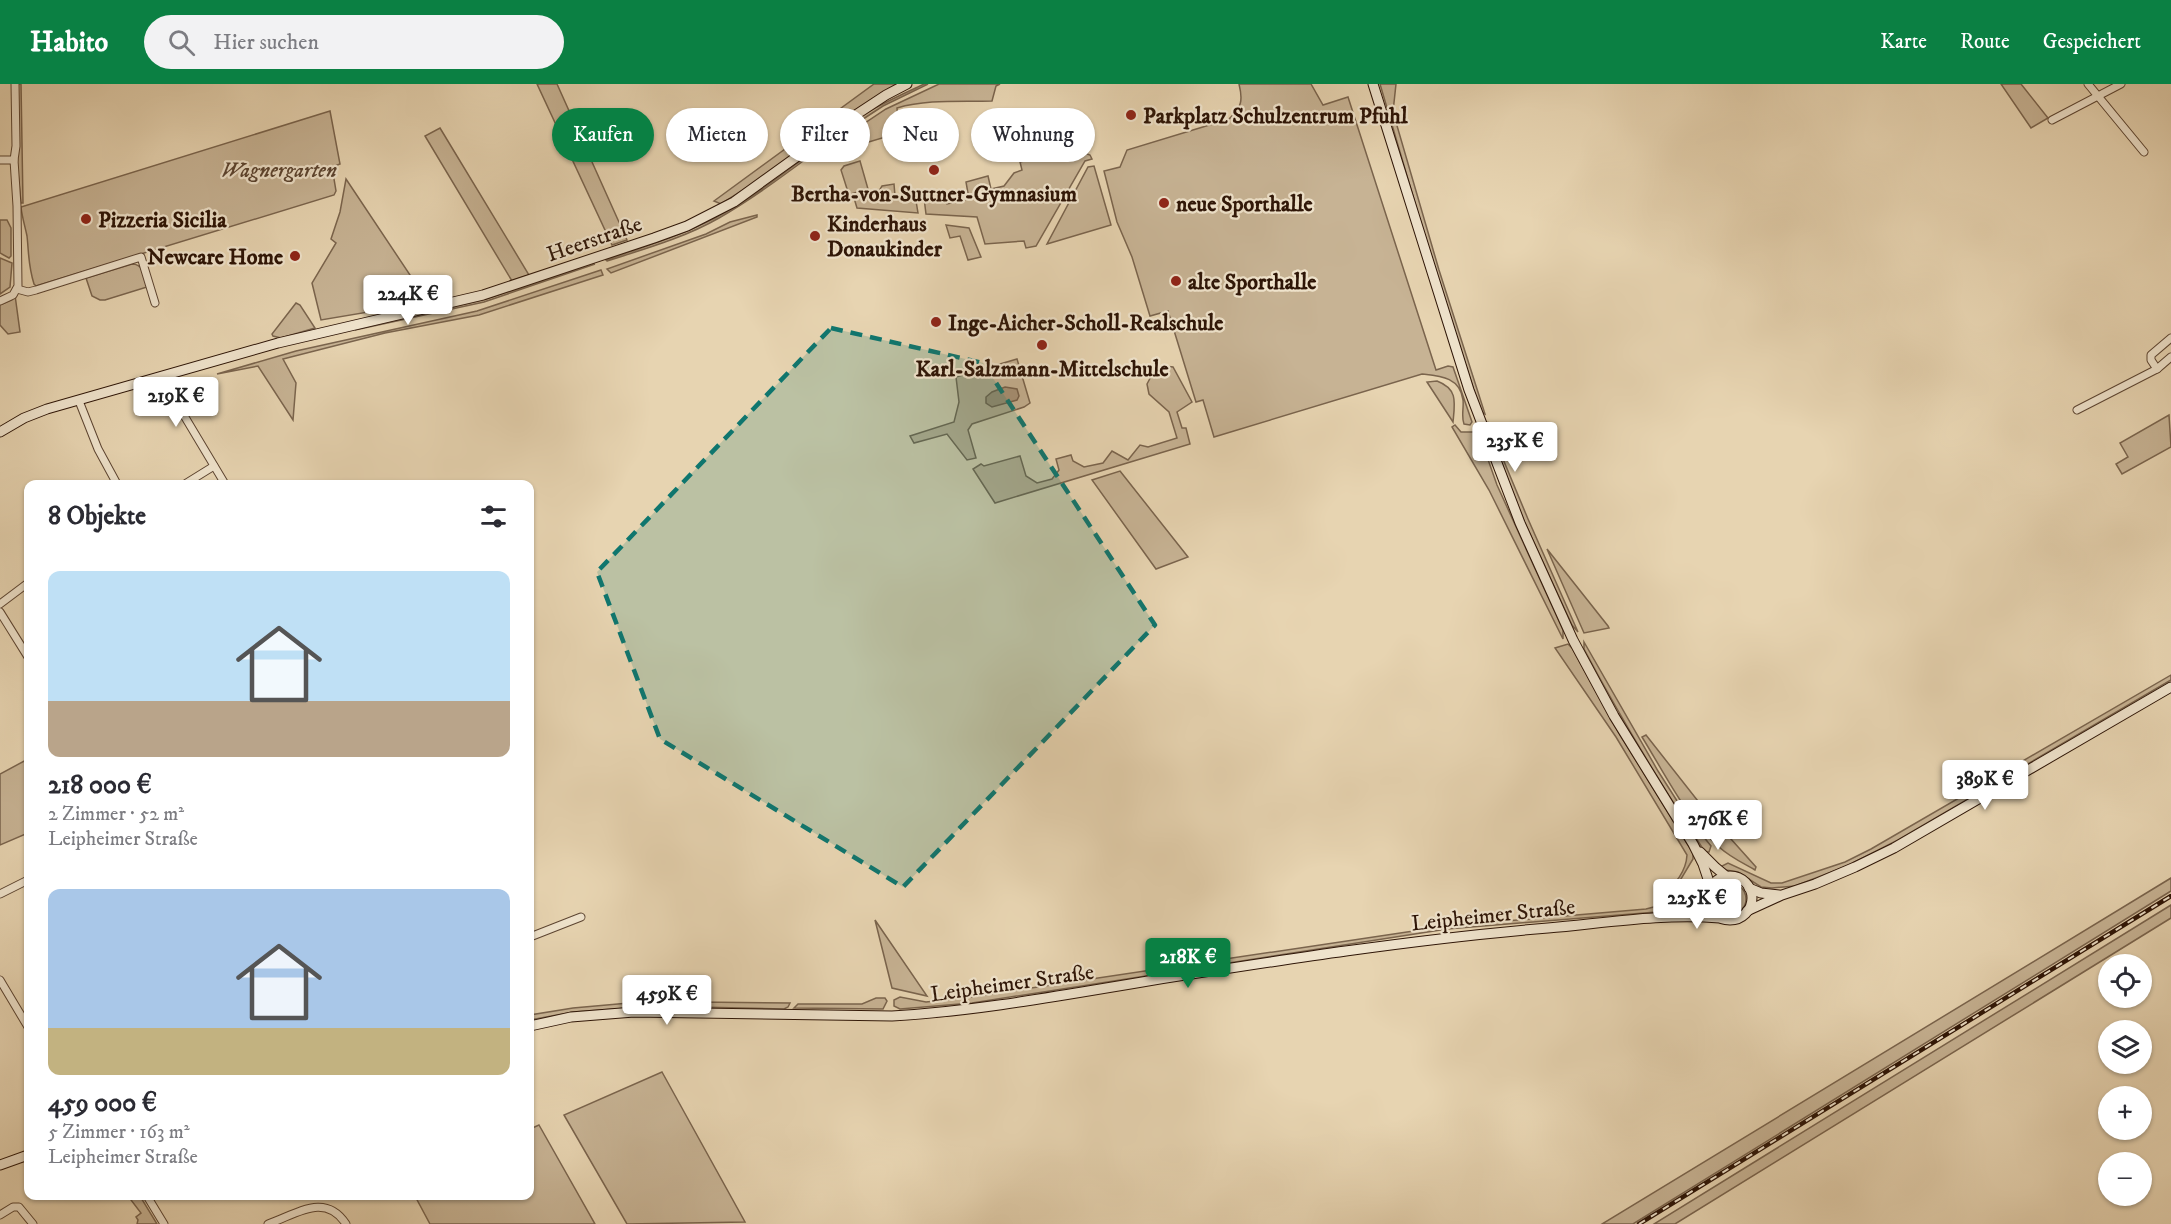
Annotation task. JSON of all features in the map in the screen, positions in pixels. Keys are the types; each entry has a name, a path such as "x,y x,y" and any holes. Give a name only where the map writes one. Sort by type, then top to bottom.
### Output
{"main road":[{"name":"Heerstraße","path":"0,432 24,418 260,348 483,295 591,261 687,226 734,202 845,122 907,84"},
{"path":"1374,85 1469,390 1520,523 1573,640 1614,716 1693,844 1703,864 1712,910 1720,918 1734,920 1782,895 1835,876 1894,848 2171,687"},
{"path":"1693,844 1727,877"},
{"path":"1709,892 1718,880 1727,877 1741,879 1749,888 1761,893 1782,895"},
{"path":"1748,911 1752,900 1749,888"},
{"name":"Leipheimer Straße","path":"1676,917 1699,907 1709,892"},
{"name":"Leipheimer Straße","path":"534,1025 571,1017 634,1012 891,1016 930,1014 1464,934 1676,917 1720,918"},
{"path":"0,1165 24,1156"}],"street":[{"path":"0,301 8,298 17,290 15,84"},
{"path":"2088,84 2144,152"},
{"path":"2052,120 2121,84"},
{"path":"0,160 14,160"},
{"path":"17,290 28,292 36,290 141,257 155,303"},
{"path":"2157,369 2151,360 2151,355 2171,338"},
{"path":"2077,410 2157,369 2171,357"},
{"path":"160,377 223,480"},
{"path":"79,401 98,449 115,480"},
{"path":"191,480 214,466"},
{"path":"0,604 24,586"},
{"path":"0,612 24,651"},
{"path":"0,894 24,882"},
{"path":"534,935 580,917"},
{"path":"0,980 24,1020"},
{"path":"149,1200 164,1224"},
{"path":"0,1215 16,1206 23,1209 33,1224"},
{"path":"268,1224 316,1207 327,1206 339,1213 346,1224"}],"highlighted area":[{"path":"831,328 983,363 1155,625 903,887 660,739 597,572"}],"green space":[{"path":"18,84 21,84 23,203 21,203 17,162"},
{"path":"537,84 557,84 568,108 552,108 552,116"},
{"path":"874,84 897,84 858,108 841,108"},
{"path":"928,84 870,115 870,111"},
{"path":"939,84 1000,84 996,86 992,101 932,102 888,108"},
{"path":"1239,84 1311,84 1323,105 1348,97 1436,370 1448,366 1453,367 1472,422 1470,425 1464,424 1463,400 1458,387 1448,379 1422,374 1214,437 1203,400 1196,402 1168,311 1150,316 1132,257 1117,222 1104,171 1120,167 1127,150 1229,119 1237,111 1240,103"},
{"path":"1380,84 1396,84 1393,112 1439,270 1485,414 1481,412 1435,271"},
{"path":"2001,84 2021,84 2048,118 2031,128"},
{"name":"Wagnergarten","path":"330,111 340,164 332,167 336,191 334,195 36,286 34,284 21,207"},
{"path":"882,112 882,138 870,142 870,120"},
{"path":"440,128 529,275 512,281 425,136"},
{"path":"780,153 780,162 785,162 721,204 714,201 768,162"},
{"path":"573,162 592,162 627,240 612,245"},
{"path":"801,162 731,211 706,225 664,242 606,260 675,236 715,218"},
{"path":"860,162 868,189 851,194 848,192 841,170 844,166"},
{"path":"1020,162 1084,162 1036,246 1026,248 1024,241 985,244 977,217 926,214 924,198 940,197 947,204 969,199 966,182 988,176 991,189 1004,186 1014,173 1022,170"},
{"path":"1094,166 1111,225 1047,244 1088,167"},
{"path":"346,179 428,302 321,320 312,283 336,243 331,239 340,212"},
{"path":"894,184 895,196 915,195 918,213 857,208 854,198 875,198 882,186"},
{"path":"757,215 757,217 611,273 607,269 706,234 730,222"},
{"path":"0,220 7,220 11,228 11,256 9,258 0,253"},
{"path":"946,225 969,228 981,257 968,260 960,236 950,238"},
{"path":"0,258 12,263 10,287 0,294"},
{"path":"132,264 139,266 145,275 147,287 105,300 92,296 86,278"},
{"path":"595,264 484,302 355,330 483,300"},
{"path":"601,270 603,275 479,315 385,333 283,359 296,383 293,420 258,366 217,374 296,351 477,311"},
{"path":"15,295 20,332 8,334 0,325 0,305 12,300"},
{"path":"296,303 300,305 315,328 281,338 273,336 272,334"},
{"path":"1017,359 1030,403 972,424 968,430 976,458 967,460 947,434 914,443 910,436 954,422 959,402 956,377"},
{"path":"1164,366 1173,367 1192,402 1177,412 1182,428 1186,428 1190,444 995,503 973,469 981,464 984,466 1020,456 1026,476 1037,483 1052,479 1059,470 1056,459 1071,455 1073,461 1084,467 1103,463 1112,451 1128,460 1140,445 1148,447 1177,438 1169,412 1149,394 1147,384 1154,371"},
{"path":"1437,381 1449,388 1454,397 1453,422 1427,382"},
{"path":"2169,415 2171,447 2122,474 2116,464 2128,457 2120,443"},
{"path":"1488,423 1578,632 1572,625 1524,521 1487,426"},
{"path":"1455,425 1461,432 1479,434 1497,485 1563,630 1563,639 1489,490 1452,427"},
{"path":"1120,471 1188,557 1156,569 1092,480"},
{"path":"1547,549 1608,626 1609,628 1584,633"},
{"path":"1584,642 1658,771 1686,815 1711,846 1709,852 1705,852 1642,752 1584,649"},
{"path":"1568,644 1620,735 1693,853 1693,859 1675,889 1659,897 1678,879 1687,855 1616,737 1555,648"},
{"path":"2171,675 2171,680 1898,840 1847,866 1795,886 1772,888 1761,887 1738,872 1720,867 1728,863 1771,883 1782,883 1845,862"},
{"path":"1646,735 1705,810 1756,867 1755,870 1723,851 1696,823 1642,737"},
{"path":"24,761 24,835 0,845 0,774"},
{"path":"2171,878 2171,891 1633,1224 1602,1224"},
{"path":"1699,882 1703,883 1700,897 1694,904 1681,910 1447,929 972,1003 900,1009 894,1006 894,1000 900,997 926,1002 971,997 1447,926 1646,909 1665,904"},
{"path":"1730,883 1741,888 1746,899 1741,910 1730,915 1719,910 1714,899 1719,888"},
{"path":"2171,905 2171,918 2113,954 2098,954 2098,963 1675,1224 1654,1224"},
{"path":"875,920 927,996 892,988"},
{"path":"876,998 885,998 887,1001 883,1009 794,1008 798,1004 862,1004"},
{"path":"629,1003 669,1003 658,1006 573,1012 534,1019 534,1014"},
{"path":"684,1003 790,1003 784,1009 698,1007"},
{"path":"662,1072 745,1222 627,1224 564,1115"},
{"path":"539,1125 595,1224 430,1224 417,1200 534,1200 534,1127"},
{"path":"131,1200 142,1200 157,1224 137,1224 136,1217 141,1213"}],"shaded area":[{"path":"1005,387 1017,389 1019,396 1017,400 992,407 986,403 986,397"}],"railway":[{"path":"1639,1224 2171,896"}],"place":[{"name":"Parkplatz Schulzentrum Pfuhl","path":"1131,115"},
{"name":"Bertha-von-Suttner-Gymnasium","path":"934,170"},
{"name":"neue Sporthalle","path":"1164,203"},
{"name":"Pizzeria Sicilia","path":"86,219"},
{"name":"Kinderhaus Donaukinder","path":"815,236"},
{"name":"Newcare Home","path":"295,256"},
{"name":"alte Sporthalle","path":"1176,281"},
{"name":"Inge-Aicher-Scholl-Realschule","path":"936,322"},
{"name":"Karl-Salzmann-Mittelschule","path":"1042,345"}]}
